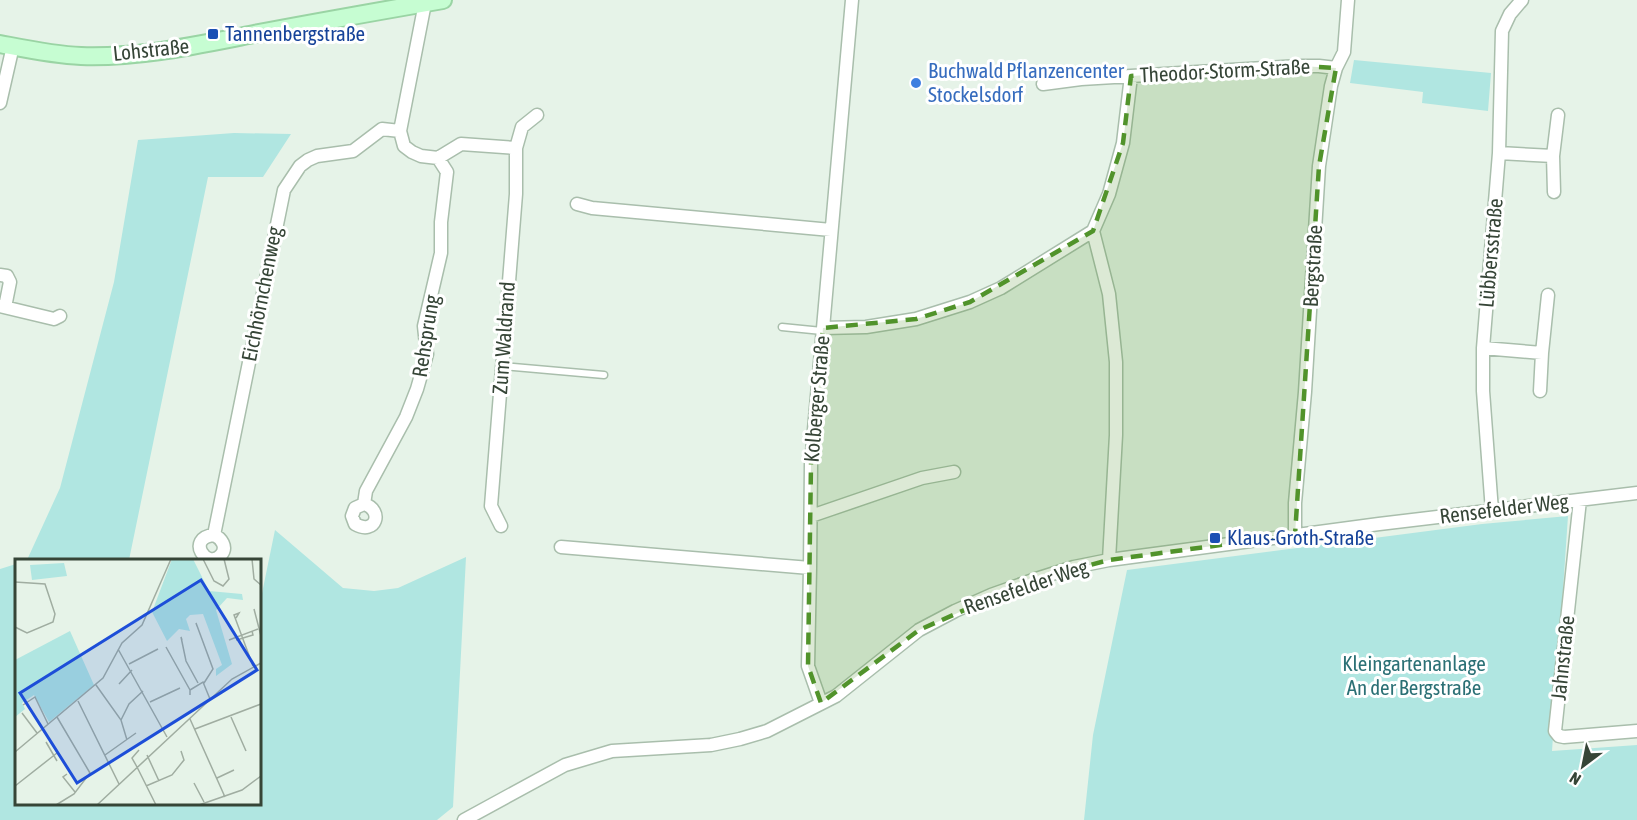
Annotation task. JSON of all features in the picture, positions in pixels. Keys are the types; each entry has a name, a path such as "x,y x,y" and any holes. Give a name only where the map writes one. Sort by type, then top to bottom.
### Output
{"main road":[{"name":"Lohstraße","path":"6,45 80,56 157,51 443,0"}],"street":[{"name":"Kolberger Straße","path":"821,703 808,666 811,464 852,0"},
{"name":"Bergstraße","path":"1295,535 1295,503 1305,392 1319,166 1330,86 1344,52 1348,0"},
{"name":"Lübbersstraße","path":"1492,511 1483,391 1483,348 1499,153 1502,31 1510,14 1522,0"},
{"path":"425,3 400,131 404,146 412,153 438,158 461,144 516,148"},
{"path":"0,103 6,45"},
{"name":"Theodor-Storm-Straße","path":"1043,84 1131,76 1299,66 1336,68"},
{"path":"823,330 866,327 916,319 970,302 1001,288 1093,231 1109,194 1123,142 1131,76"},
{"name":"Zum Waldrand","path":"501,525 491,506 516,194 516,148 522,127 537,115"},
{"path":"1554,192 1553,156 1558,115"},
{"name":"Eichhörnchenweg","path":"214,535 284,190 300,166 308,160 317,156 353,151 382,129 400,131"},
{"path":"1499,153 1553,156"},
{"name":"Rehsprung","path":"364,504 366,491 406,417 427,354 424,326 441,253 441,222 447,172 438,158"},
{"path":"577,204 592,208 831,230"},
{"path":"1093,231 1109,294 1116,362 1116,435 1109,560"},
{"path":"0,275 7,276 10,282 3,307 54,319 60,316"},
{"path":"1540,391 1548,296"},
{"path":"1483,348 1542,353"},
{"path":"811,516 922,478 954,472"},
{"name":"Rensefelder Weg","path":"464,820 565,765 612,751 711,745 767,731 836,696 919,630 955,611 1033,580 1074,567 1109,560 1295,535 1637,493"},
{"name":"Jahnstraße","path":"1580,500 1555,731 1559,736 1564,737 1637,731"},
{"path":"561,547 810,567"}],"lane":[{"path":"782,327 823,330"},
{"path":"502,366 604,375"}],"highlighted area":[{"path":"1299,66 1336,68 1319,166 1295,535 1109,560 1033,580 919,630 821,703 808,666 811,464 823,328 916,319 970,302 1093,231 1123,143 1131,76"}],"green space":[{"path":"1354,60 1491,73 1488,111 1422,103 1423,92 1350,83"},
{"path":"234,133 291,134 263,177 208,177 129,559 27,559 60,488 114,282 138,140"},
{"name":"Kleingartenanlage An der Bergstraße","path":"1568,516 1552,751 1637,745 1637,820 1084,820 1093,735 1127,570 1482,524"},
{"path":"275,530 343,588 374,591 398,588 466,557 453,807 437,820 0,820 0,569 15,564 15,805 261,805 261,598"}],"place":[{"name":"Tannenbergstraße","path":"213,34"},
{"name":"Buchwald Pflanzencenter Stockelsdorf","path":"916,83"},
{"name":"Klaus-Groth-Straße","path":"1215,538"}]}
